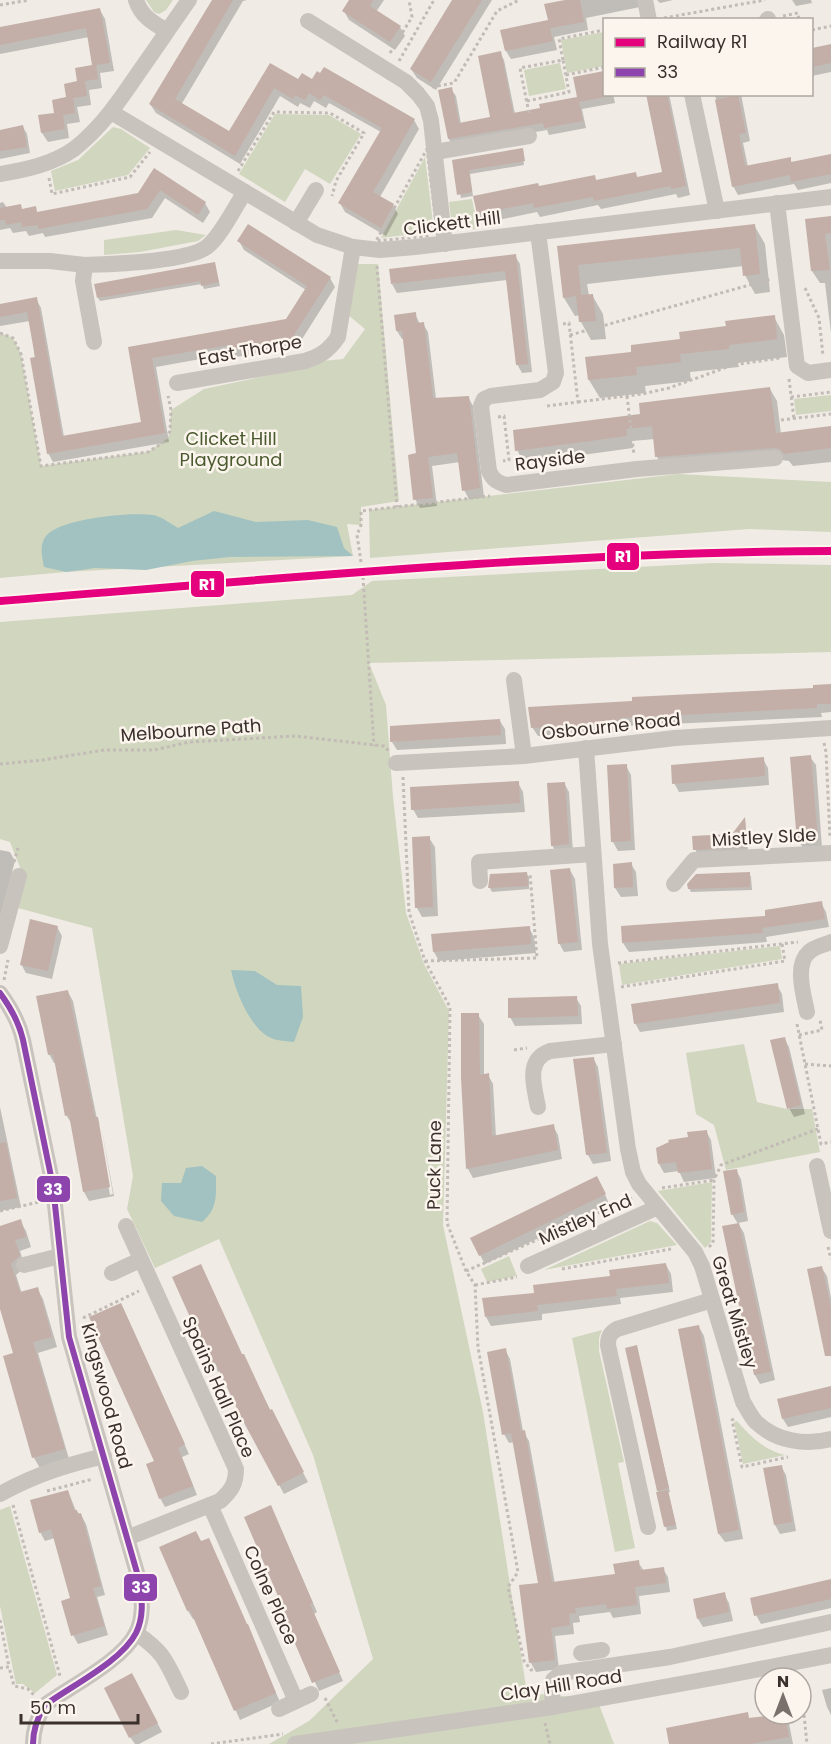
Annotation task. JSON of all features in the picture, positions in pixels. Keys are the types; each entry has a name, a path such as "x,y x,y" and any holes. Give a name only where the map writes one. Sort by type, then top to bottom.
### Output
{"street":[{"path":"136,0 148,20 167,32"},
{"path":"0,174 32,168 72,150 89,136 111,112 189,0"},
{"path":"645,0 653,18"},
{"path":"308,21 406,82 427,106 435,152 445,244"},
{"path":"692,96 717,211"},
{"name":"Clickett Hill","path":"111,112 317,235 380,250 831,197"},
{"path":"435,152 529,136"},
{"path":"296,223 320,188"},
{"path":"0,261 50,261 85,265 133,263 197,252 212,243 245,192"},
{"path":"777,203 797,366 808,373 827,364"},
{"name":"Rayside","path":"538,232 556,374 553,382 540,390 491,396 484,399 481,406 489,471 497,482 506,485 637,469 775,458"},
{"name":"East Thorpe","path":"172,385 320,357 338,337 360,244"},
{"path":"85,265 83,281 94,342"},
{"path":"514,680 524,756"},
{"name":"Osbourne Road","path":"396,763 524,756 675,738 826,734"},
{"name":"Great Mistley","path":"586,748 600,944 630,1162 639,1184 695,1252 707,1277 743,1402 756,1421 773,1434 788,1441 808,1443 831,1439"},
{"name":"Mistley SIde","path":"674,884 694,860 829,848"},
{"path":"480,881 479,862 593,854"},
{"path":"5,949 19,876"},
{"path":"802,1018 801,976 804,958 809,951 831,942"},
{"name":"Kingswood Road","path":"3,990 20,1026 53,1186 69,1337 141,1583 143,1604 136,1633 127,1646 45,1706 33,1731 33,1744"},
{"path":"538,1107 533,1068 536,1059 542,1054 550,1051 614,1044"},
{"path":"817,1166 830,1239"},
{"name":"Mistley End","path":"527,1271 658,1207"},
{"name":"Spains Hall Place","path":"126,1226 236,1469 236,1481 231,1491 220,1501 127,1538"},
{"path":"24,1265 60,1256"},
{"path":"112,1273 140,1260"},
{"path":"648,1527 608,1337 617,1329 712,1300"},
{"path":"6,1500 31,1477 58,1467 104,1456"},
{"name":"Colne Place","path":"210,1505 303,1698 279,1709"},
{"path":"553,1707 553,1680 592,1655 670,1657 831,1622"},
{"path":"136,1633 155,1646 165,1658 181,1692"},
{"name":"Clay Hill Road","path":"295,1744 553,1707 724,1677 831,1655"}],"path":[{"path":"0,5 30,0"},
{"path":"387,58 412,17 409,0"},
{"path":"396,64 434,0"},
{"path":"426,88 454,83 497,11 519,0"},
{"path":"729,0 730,6"},
{"path":"653,18 665,18 765,0"},
{"path":"813,30 831,26"},
{"path":"527,101 569,92 559,39 603,30"},
{"path":"529,113 520,68 563,60"},
{"path":"566,75 603,68"},
{"path":"235,175 274,112 330,113 364,133 336,182 335,191 330,200"},
{"path":"48,170 52,194 130,177 155,146"},
{"path":"360,244 428,237 434,229 435,218 427,149 376,242"},
{"path":"320,188 335,191"},
{"path":"377,258 397,507"},
{"path":"570,335 776,277"},
{"path":"802,282 819,318 827,364"},
{"path":"557,323 569,323 578,402"},
{"path":"0,333 13,339 21,354 41,466 148,452 164,441 170,431 172,385"},
{"path":"546,406 627,396 669,388 733,364 787,357"},
{"path":"789,377 794,419"},
{"path":"791,397 831,392"},
{"path":"627,396 634,458"},
{"path":"781,420 831,414"},
{"path":"493,417 504,416 509,460 499,461"},
{"path":"361,562 357,535 361,525 361,511 491,496 497,482"},
{"path":"363,577 374,746"},
{"path":"826,734 831,835 829,848"},
{"name":"Melbourne Path","path":"0,764 104,750 154,750 189,742 295,736 384,746"},
{"name":"Puck Lane","path":"396,763 403,775 409,912 425,961 450,1007 447,1223 466,1271 475,1285 478,1347 518,1572 508,1587 524,1661 531,1670 541,1668"},
{"path":"425,961 537,958 530,868"},
{"path":"617,963 782,944 787,971"},
{"path":"3,990 5,949"},
{"path":"616,956 619,971"},
{"path":"621,987 785,961"},
{"path":"620,979 622,995"},
{"path":"802,1018 805,1064 821,1144 831,1142"},
{"path":"514,1050 537,1047"},
{"path":"805,1064 831,1066"},
{"path":"705,1251 713,1243 714,1180 721,1164 818,1129"},
{"path":"655,1189 714,1180"},
{"path":"466,1271 638,1196"},
{"path":"0,1211 47,1200"},
{"path":"830,1239 831,1259"},
{"path":"558,1270 681,1247"},
{"path":"475,1285 527,1271"},
{"path":"74,1322 144,1288"},
{"path":"738,1419 732,1420 742,1467 795,1455 780,1452"},
{"path":"47,1491 99,1478"},
{"path":"19,1499 6,1500 60,1677 68,1670"},
{"path":"0,1620 14,1686 28,1689 35,1696"},
{"path":"0,1668 9,1667"},
{"path":"33,1702 35,1696 43,1689"},
{"path":"805,1726 807,1744"}],"green space":[{"path":"146,0 173,0 166,10 159,14 154,12"},
{"path":"603,32 603,66 567,73 561,40"},
{"path":"560,63 566,89 529,96 524,70"},
{"path":"275,114 329,115 361,134 330,184 305,169 285,202 239,174"},
{"path":"113,127 121,129 150,148 128,175 55,191 51,171 78,160"},
{"path":"425,157 433,223 430,232 381,238"},
{"path":"472,199 478,229 457,228 451,219 449,202"},
{"path":"176,230 206,235 198,241 140,252 104,255 104,240"},
{"name":"Clicket Hill Playground","path":"355,264 378,264 399,501 361,507 361,525 347,524 353,556 66,572 0,578 0,333 13,338 21,354 41,466 148,452 168,438 171,410 204,389 279,373 312,362 343,359 365,329 348,315"},
{"path":"831,395 831,411 796,415 794,399"},
{"path":"678,474 831,482 831,532 749,529 370,558 369,510"},
{"path":"713,563 831,565 831,652 369,663 386,705 393,797 406,913 424,964 449,1011 443,1225 483,1412 527,1693 597,1699 614,1744 269,1744 309,1721 373,1659 313,1455 219,1239 155,1268 127,1209 133,1176 92,928 18,908 25,880 10,842 0,839 0,622 352,595 372,581"},
{"path":"780,946 782,959 622,985 619,964"},
{"path":"744,1044 757,1102 787,1109 812,1109 820,1152 726,1170 714,1125 696,1114 686,1053"},
{"path":"712,1182 711,1242 705,1248 658,1191"},
{"path":"650,1221 657,1223 677,1245 544,1270"},
{"path":"509,1256 517,1276 487,1282 481,1269"},
{"path":"602,1330 599,1338 599,1351 624,1462 618,1463 635,1548 615,1552 572,1338"},
{"path":"737,1421 758,1442 785,1455 743,1464 734,1422"},
{"path":"10,1506 57,1675 35,1693 23,1684 16,1684 0,1606 0,1510"}],"water":[{"path":"214,511 256,522 308,520 337,527 344,548 353,556 230,557 192,561 146,570 95,568 66,572 44,567 42,543 46,536 54,530 66,525 97,518 143,514 159,517 178,528"},
{"path":"231,970 255,971 277,985 301,986 303,1017 294,1042 271,1038 256,1026 240,998"},
{"path":"202,1166 216,1176 215,1201 211,1212 202,1222 174,1216 161,1201 162,1183 181,1183 186,1168"}],"building":[{"path":"212,0 233,0 175,99 229,131 270,63 298,79 302,73 312,79 317,71 320,73 324,67 415,119 373,192 394,204 381,228 338,203 382,128 324,95 320,100 309,93 305,100 295,95 293,99 274,88 235,156 149,104"},
{"path":"349,0 373,0 370,6 401,26 390,42 342,11"},
{"path":"452,0 482,0 431,82 410,69"},
{"path":"580,0 584,22 550,28 553,41 505,51 500,30 548,20 544,4"},
{"path":"100,8 110,63 96,65 98,79 85,81 87,96 73,98 75,113 63,115 65,129 41,133 38,115 54,113 52,100 66,97 64,84 77,81 75,68 92,65 86,28 0,45 0,27"},
{"path":"831,44 831,63 813,67 813,48"},
{"path":"501,51 513,113 540,108 539,104 577,97 573,77 603,71 604,97 579,102 583,121 544,128 543,123 448,139 438,90 452,87 459,123 490,117 478,56"},
{"path":"646,96 667,96 686,186 671,189 671,186 594,201 593,197 534,208 533,203 477,214 473,196 595,175 596,180 636,172 637,177 662,172"},
{"path":"738,96 746,133 739,134 745,166 791,157 791,162 831,154 831,174 791,182 790,175 732,187 715,100"},
{"path":"23,125 27,147 0,151 0,130"},
{"path":"523,148 525,161 469,170 472,192 457,195 452,160"},
{"path":"154,168 206,202 198,215 160,190 147,209 38,229 38,225 22,227 21,222 6,225 5,220 0,220 0,208 21,204 22,209 36,206 37,212 138,193"},
{"path":"831,216 831,233 825,234 830,270 811,271 805,219"},
{"path":"248,224 331,277 292,338 230,349 229,345 152,358 165,433 47,454 30,358 35,357 27,312 0,317 0,304 37,297 62,436 141,422 128,347 286,319 307,286 237,241"},
{"path":"755,224 760,274 743,276 740,248 578,265 581,295 593,294 596,321 579,322 576,296 563,298 557,246"},
{"path":"516,254 528,364 516,365 505,271 391,284 389,269"},
{"path":"215,262 219,282 201,286 200,281 97,298 94,284"},
{"path":"416,312 417,323 424,322 433,398 469,396 480,488 462,491 457,453 428,457 433,498 413,500 408,455 416,453 402,331 396,331 394,315"},
{"path":"775,315 777,339 729,345 729,349 680,354 681,362 636,367 637,375 588,380 585,357 631,352 631,345 680,339 679,332 726,326 725,321"},
{"path":"770,387 776,433 831,426 831,448 784,454 780,449 774,448 655,457 652,426 626,429 627,436 515,451 513,430 640,414 639,403"},
{"path":"831,684 831,704 817,704 817,708 620,718 620,723 531,728 528,707 632,701 632,697 813,688 813,685"},
{"path":"500,719 501,735 390,742 390,726"},
{"path":"811,755 818,840 797,842 790,757"},
{"path":"764,757 765,776 672,784 671,765"},
{"path":"627,764 631,841 611,842 607,765"},
{"path":"519,781 520,803 411,810 410,787"},
{"path":"565,782 569,844 551,846 547,783"},
{"path":"745,817 747,847 693,850 692,836 732,834"},
{"path":"430,836 433,907 415,908 412,837"},
{"path":"632,862 633,887 614,888 613,864"},
{"path":"570,868 578,942 558,944 550,870"},
{"path":"527,872 528,886 488,888 490,874"},
{"path":"750,872 750,887 688,889 687,884 696,874"},
{"path":"822,901 825,919 762,928 763,933 622,943 621,926 765,916 765,910"},
{"path":"30,919 58,926 48,971 20,965"},
{"path":"530,926 531,944 433,952 431,934"},
{"path":"778,983 780,1003 634,1024 631,1004"},
{"path":"68,990 95,1117 98,1117 110,1187 83,1192 69,1115 65,1116 53,1054 48,1055 36,996"},
{"path":"577,996 578,1016 508,1018 508,998"},
{"path":"461,1013 479,1013 480,1075 489,1073 492,1136 554,1124 558,1150 466,1169 461,1078"},
{"path":"785,1037 801,1105 787,1109 770,1040"},
{"path":"594,1057 607,1153 586,1155 573,1059"},
{"path":"707,1130 712,1169 678,1173 676,1162 658,1164 656,1148 669,1142 668,1140 688,1137 687,1132"},
{"path":"6,1142 17,1198 0,1201 0,1143"},
{"path":"737,1169 744,1212 731,1215 723,1171"},
{"path":"597,1176 606,1194 479,1256 470,1238"},
{"path":"21,1219 26,1237 15,1240 20,1255 11,1264 20,1292 38,1287 52,1337 33,1342 65,1449 32,1458 3,1356 13,1353 0,1309 0,1226"},
{"path":"739,1223 771,1372 754,1375 722,1226"},
{"path":"666,1263 669,1283 616,1289 617,1296 537,1305 538,1311 485,1317 482,1298 534,1293 533,1285 610,1276 609,1270"},
{"path":"201,1264 242,1354 304,1472 278,1486 215,1362 211,1364 172,1277"},
{"path":"822,1266 831,1308 831,1356 825,1356 807,1269"},
{"path":"121,1303 185,1444 178,1448 193,1486 159,1499 146,1464 154,1461 89,1317"},
{"path":"699,1325 739,1530 718,1534 678,1329"},
{"path":"637,1345 669,1488 657,1491 625,1348"},
{"path":"506,1348 521,1431 525,1430 552,1582 615,1574 613,1564 639,1560 640,1570 664,1567 666,1583 635,1587 637,1605 607,1609 606,1604 575,1608 576,1613 569,1614 570,1625 551,1628 555,1660 529,1663 519,1585 538,1583 511,1433 502,1435 487,1352"},
{"path":"831,1386 831,1408 782,1419 777,1399"},
{"path":"782,1465 792,1522 774,1525 763,1468"},
{"path":"68,1490 74,1510 77,1510 78,1514 81,1513 101,1586 93,1588 104,1626 71,1636 61,1601 70,1598 51,1529 39,1533 30,1500"},
{"path":"668,1490 676,1525 664,1527 656,1492"},
{"path":"271,1505 340,1672 312,1683 284,1618 287,1617 244,1517"},
{"path":"196,1531 201,1541 209,1538 276,1693 234,1711 190,1610 187,1611 159,1547"},
{"path":"831,1579 831,1599 754,1616 750,1598"},
{"path":"725,1592 729,1612 697,1619 693,1599"},
{"path":"132,1673 158,1723 129,1738 104,1688"},
{"path":"748,1712 749,1718 753,1718 753,1726 787,1726 789,1737 749,1744 669,1744 666,1728"}],"rail line":[{"name":"R1","path":"0,601 519,561 831,551"}],"transit line":[{"name":"33","path":"0,993 14,1015 23,1040 53,1186 69,1337 140,1583 142,1602 139,1627 129,1643 108,1663 45,1705 36,1724 33,1744"}]}
